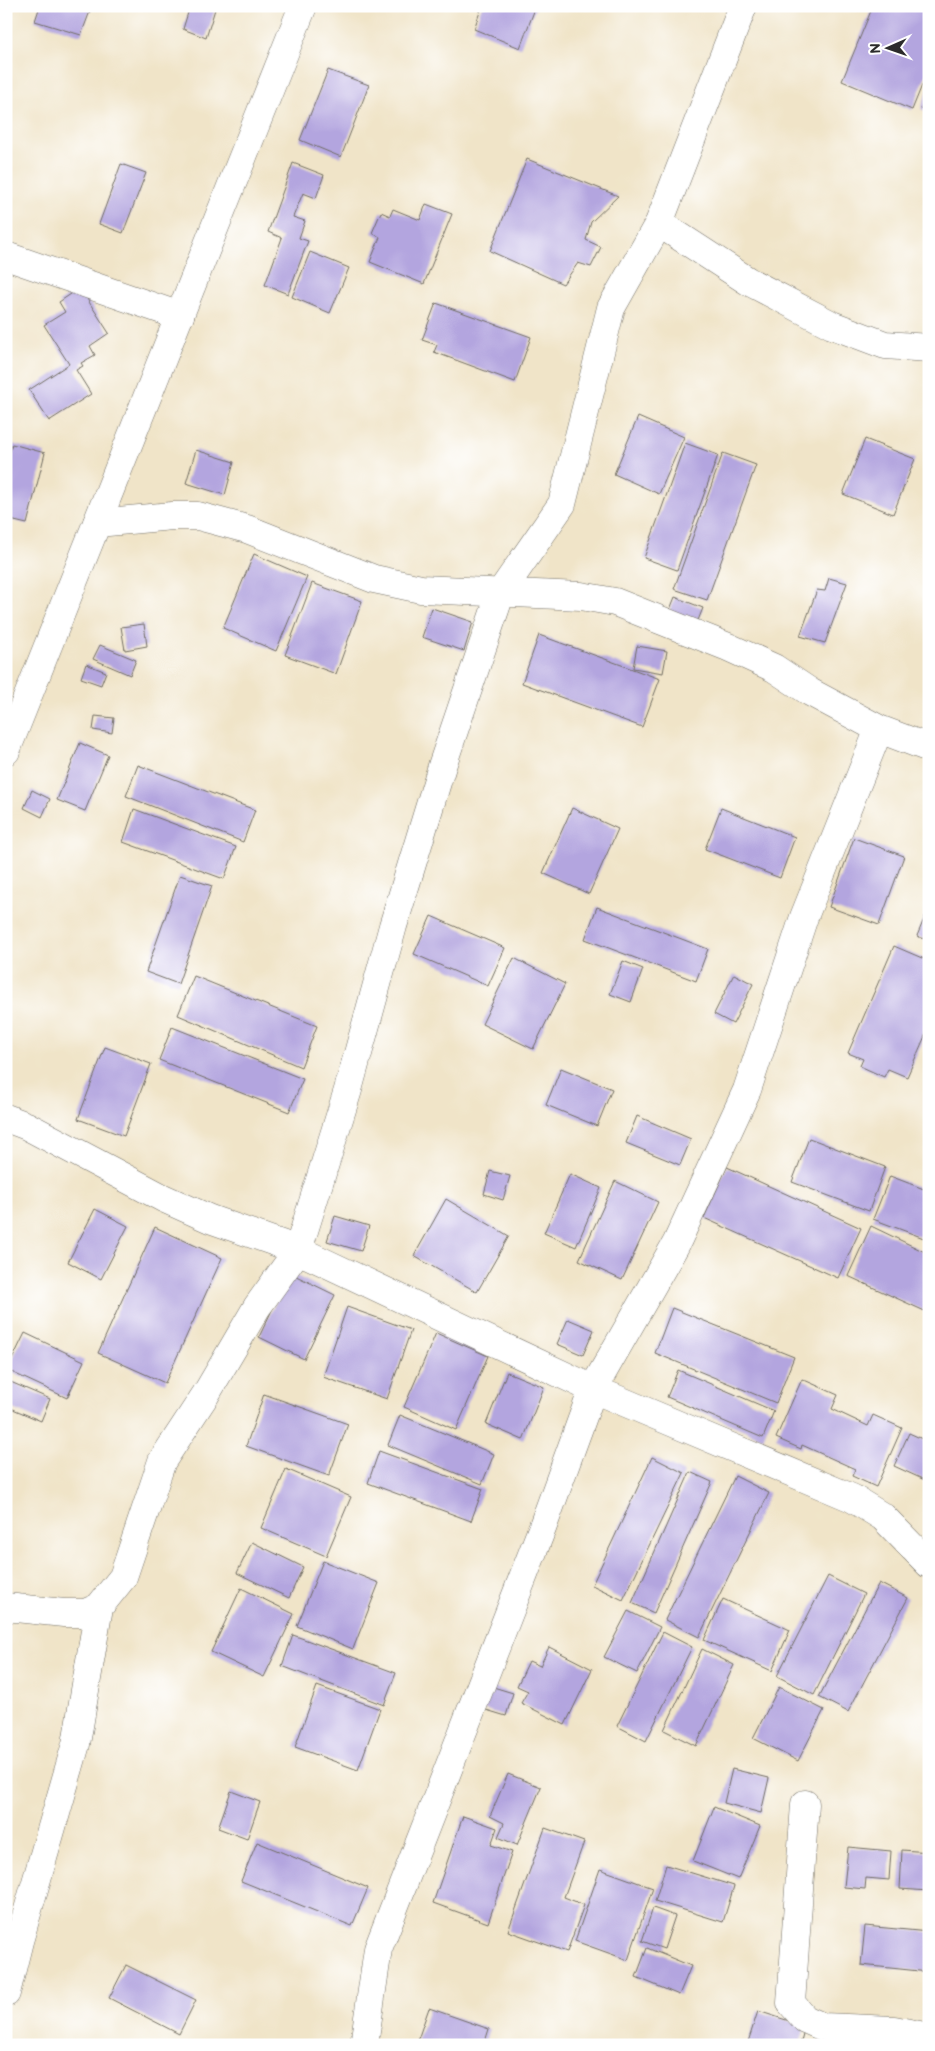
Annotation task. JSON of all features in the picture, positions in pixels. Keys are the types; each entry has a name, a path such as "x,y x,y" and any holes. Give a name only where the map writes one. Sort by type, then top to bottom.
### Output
{"street":[{"path":"6,1606 64,1613 85,1613 99,1607 123,1577 162,1461 206,1394 257,1307 298,1250 348,1090 393,926 442,766 501,592 562,504 610,308 659,223 743,6"},
{"path":"6,751 180,316 297,8"},
{"path":"659,223 748,281 832,325 885,345 929,348"},
{"path":"6,256 180,316"},
{"path":"97,523 172,516 198,516 247,529 374,579 421,588 581,596 615,602 728,647 766,665 810,692 879,729 929,748"},
{"path":"364,2045 378,1949 543,1526 593,1389 676,1244 747,1090 804,917 879,729"},
{"path":"6,1118 27,1126 163,1198 210,1220 298,1250 593,1389 852,1498 883,1517 929,1564"},
{"path":"6,1993 76,1744 99,1607"},
{"path":"805,1804 791,2004 805,2019 823,2027 894,2030 929,2037"}],"building":[{"path":"40,6 92,6 81,35 35,21"},
{"path":"190,6 216,6 206,38 183,29"},
{"path":"482,6 536,6 520,48 474,29"},
{"path":"873,6 929,6 929,68 912,110 842,81"},
{"path":"328,70 369,85 341,157 300,140"},
{"path":"929,88 929,112 921,109"},
{"path":"527,159 618,196 591,222 586,240 601,247 591,267 578,263 563,284 490,251"},
{"path":"293,163 324,175 316,198 303,193 293,217 305,221 299,238 308,241 288,294 265,285 282,238 268,232"},
{"path":"121,164 146,173 123,233 99,224"},
{"path":"426,204 452,214 424,284 370,262 380,237 372,233 381,212 390,216 393,209 420,220"},
{"path":"310,252 349,268 330,313 292,297"},
{"path":"80,288 109,333 90,346 95,355 81,363 83,366 76,370 91,394 49,421 29,390 69,364 44,325 65,312 59,302"},
{"path":"436,303 531,337 515,382 434,352 437,345 422,340"},
{"path":"638,417 684,437 659,494 614,474"},
{"path":"865,439 915,459 893,514 843,494"},
{"path":"685,443 718,455 677,570 644,558"},
{"path":"12,444 45,453 27,524 6,519 6,465"},
{"path":"196,450 234,462 225,495 186,483"},
{"path":"723,453 756,465 707,600 674,589"},
{"path":"254,554 307,577 276,651 223,628"},
{"path":"829,578 847,583 825,643 800,636 817,590 825,591"},
{"path":"312,583 362,601 336,674 285,655"},
{"path":"675,597 703,608 697,623 669,612"},
{"path":"432,608 473,622 464,651 422,637"},
{"path":"144,624 147,646 125,650 121,627"},
{"path":"539,635 660,679 642,727 522,683"},
{"path":"100,645 136,660 130,675 93,659"},
{"path":"637,646 667,651 663,673 633,668"},
{"path":"86,664 106,672 101,685 81,678"},
{"path":"95,716 114,718 112,733 93,730"},
{"path":"80,743 108,755 85,811 57,800"},
{"path":"138,765 255,810 243,842 126,796"},
{"path":"32,790 50,799 42,817 24,808"},
{"path":"572,808 618,829 589,894 543,873"},
{"path":"721,808 795,837 780,878 705,849"},
{"path":"134,809 236,847 224,879 123,842"},
{"path":"854,838 904,856 879,925 829,907"},
{"path":"180,875 212,886 178,984 146,972"},
{"path":"597,907 708,949 696,981 585,939"},
{"path":"929,907 929,941 917,936"},
{"path":"431,916 505,948 488,986 414,954"},
{"path":"894,946 929,961 929,1027 907,1077 888,1069 884,1077 860,1066 863,1059 848,1053"},
{"path":"514,958 565,984 533,1049 482,1024"},
{"path":"623,961 643,969 631,1002 610,994"},
{"path":"734,974 753,984 733,1024 714,1014"},
{"path":"194,976 317,1026 301,1067 178,1015"},
{"path":"172,1027 303,1079 289,1112 159,1060"},
{"path":"105,1047 151,1064 124,1136 78,1119"},
{"path":"561,1068 612,1089 597,1126 546,1105"},
{"path":"637,1116 691,1139 680,1165 626,1143"},
{"path":"809,1138 885,1167 869,1211 792,1182"},
{"path":"727,1167 861,1228 838,1278 704,1218"},
{"path":"490,1171 510,1176 503,1200 484,1194"},
{"path":"570,1174 601,1188 576,1247 544,1233"},
{"path":"890,1176 929,1191 929,1240 873,1219"},
{"path":"615,1181 658,1202 622,1280 579,1260"},
{"path":"446,1199 509,1236 477,1292 414,1256"},
{"path":"95,1209 128,1226 101,1279 68,1262"},
{"path":"335,1216 369,1226 361,1251 327,1241"},
{"path":"871,1226 929,1254 929,1313 848,1276"},
{"path":"155,1227 222,1258 165,1383 98,1353"},
{"path":"290,1273 335,1295 304,1359 259,1337"},
{"path":"347,1307 411,1330 387,1399 323,1377"},
{"path":"672,1308 794,1357 776,1403 655,1353"},
{"path":"568,1319 594,1330 583,1355 557,1344"},
{"path":"25,1333 84,1361 67,1398 7,1370"},
{"path":"436,1333 488,1356 456,1430 404,1407"},
{"path":"678,1370 774,1411 763,1438 667,1397"},
{"path":"507,1372 544,1387 523,1440 486,1424"},
{"path":"802,1379 838,1395 832,1409 868,1426 873,1415 902,1428 876,1487 852,1476 855,1469 802,1445 801,1449 776,1438"},
{"path":"6,1380 50,1399 41,1421 6,1406"},
{"path":"264,1394 348,1424 329,1476 246,1446"},
{"path":"400,1415 494,1454 482,1484 388,1445"},
{"path":"909,1433 929,1442 929,1482 894,1466"},
{"path":"379,1451 483,1489 471,1521 368,1483"},
{"path":"652,1457 684,1473 623,1600 592,1585"},
{"path":"286,1469 351,1497 326,1556 261,1528"},
{"path":"690,1472 712,1482 654,1613 632,1603"},
{"path":"735,1476 769,1493 699,1637 665,1620"},
{"path":"252,1542 303,1567 289,1598 237,1573"},
{"path":"323,1561 379,1583 353,1649 297,1626"},
{"path":"828,1576 864,1594 814,1695 777,1676"},
{"path":"879,1583 908,1598 848,1712 819,1697"},
{"path":"241,1588 294,1614 264,1677 211,1652"},
{"path":"723,1599 790,1630 772,1671 704,1640"},
{"path":"628,1611 660,1627 637,1673 604,1657"},
{"path":"663,1632 692,1647 646,1741 617,1726"},
{"path":"293,1635 396,1673 384,1705 282,1666"},
{"path":"549,1647 592,1669 565,1725 521,1703 528,1691 517,1686 529,1661 540,1666"},
{"path":"702,1649 734,1665 696,1746 664,1730"},
{"path":"317,1686 380,1709 358,1770 295,1747"},
{"path":"490,1686 513,1693 506,1716 483,1709"},
{"path":"779,1687 824,1710 798,1761 753,1738"},
{"path":"732,1769 769,1778 761,1813 724,1803"},
{"path":"508,1774 541,1787 517,1845 498,1837 504,1823 490,1816"},
{"path":"231,1791 260,1802 247,1839 218,1828"},
{"path":"714,1807 760,1826 738,1879 693,1861"},
{"path":"463,1816 497,1828 491,1845 512,1852 488,1923 433,1903"},
{"path":"545,1828 584,1842 564,1897 584,1905 567,1952 508,1931"},
{"path":"257,1842 368,1888 352,1926 241,1881"},
{"path":"848,1847 891,1851 889,1880 866,1878 865,1889 844,1887"},
{"path":"902,1850 929,1852 929,1891 900,1889"},
{"path":"666,1865 734,1886 723,1922 655,1901"},
{"path":"600,1869 653,1888 628,1960 575,1941"},
{"path":"653,1908 675,1916 664,1949 642,1941"},
{"path":"865,1926 929,1932 929,1972 861,1965"},
{"path":"647,1948 691,1966 679,1995 636,1977"},
{"path":"126,1965 196,2000 179,2034 109,1998"},
{"path":"429,2008 489,2029 484,2045 423,2045 417,2042"},
{"path":"758,2011 805,2026 800,2045 758,2045 748,2042"}]}
